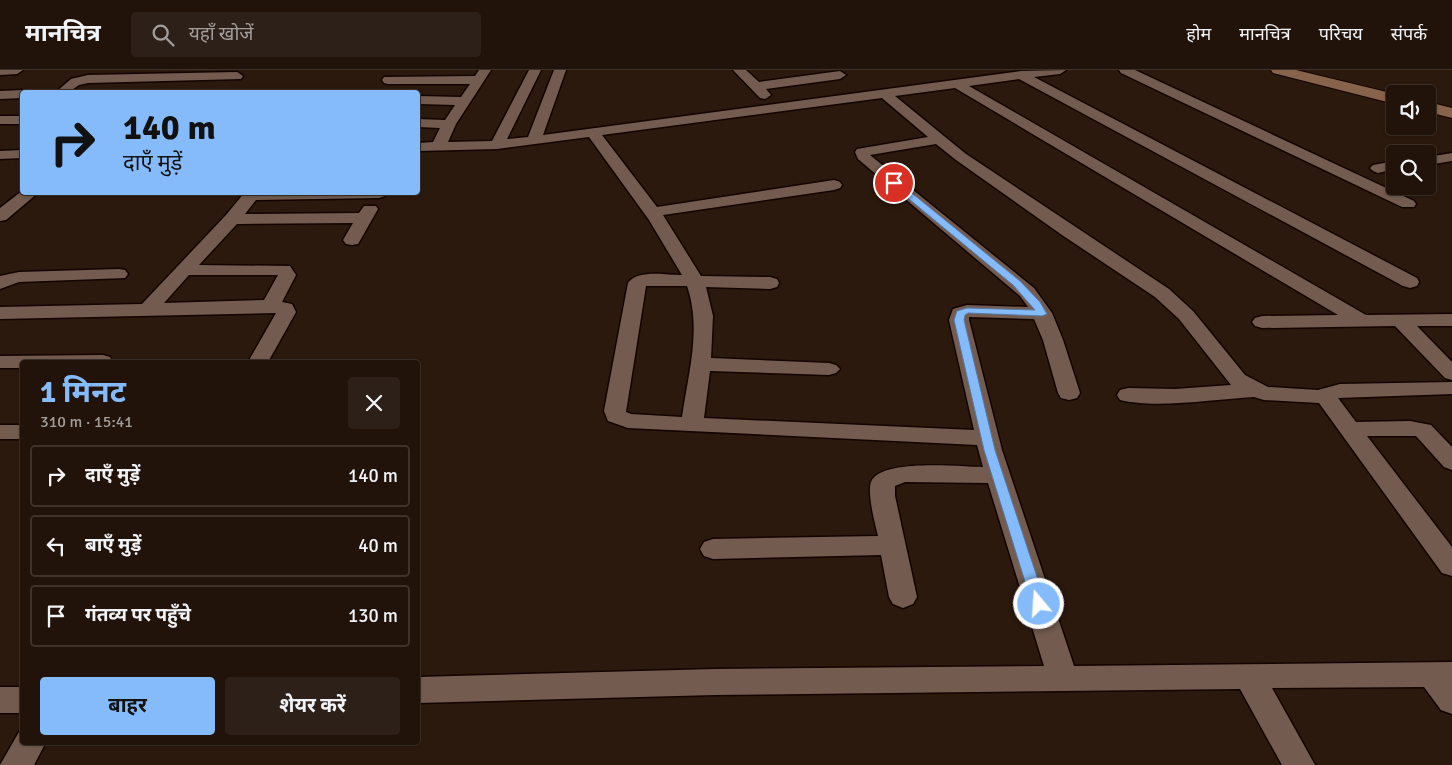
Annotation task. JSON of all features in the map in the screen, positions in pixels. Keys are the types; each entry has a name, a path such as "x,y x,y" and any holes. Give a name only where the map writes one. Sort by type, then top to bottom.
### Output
{"main road":[{"path":"1278,70 1386,97"},
{"path":"1297,70 1386,92"},
{"path":"1436,104 1452,108"},
{"path":"1436,109 1452,113"}],"street":[{"path":"0,71 17,70"},
{"path":"497,145 535,70"},
{"path":"534,140 560,70"},
{"path":"739,70 778,108"},
{"path":"986,70 1000,78"},
{"path":"420,147 497,145 1060,70"},
{"path":"1125,70 1408,204"},
{"path":"224,87 240,73"},
{"path":"65,90 75,82 88,79 240,73"},
{"path":"756,86 838,73 877,94 1003,186 1162,292 1186,315 1237,380 1256,390 1278,396 1326,397"},
{"path":"438,147 450,124 482,75"},
{"path":"388,80 482,75"},
{"path":"1021,75 1410,282"},
{"path":"957,84 1360,320"},
{"path":"0,95 20,94"},
{"path":"420,100 465,101"},
{"path":"0,120 20,120"},
{"path":"420,123 450,124"},
{"path":"593,133 653,212 695,281 701,302 703,326 692,424"},
{"path":"940,139 862,152 863,156 870,163 1027,292 1042,314 1069,393"},
{"path":"0,155 20,154"},
{"path":"1436,160 1452,157"},
{"path":"1378,168 1386,167"},
{"path":"653,212 834,185"},
{"path":"0,216 27,195"},
{"path":"147,310 252,195"},
{"path":"352,240 378,195"},
{"path":"232,219 365,218"},
{"path":"184,270 284,270 287,275 270,306"},
{"path":"0,283 19,277 119,274"},
{"path":"770,282 647,280 637,283 615,412 616,416 621,420 628,421 986,438"},
{"path":"0,313 270,306 285,308 286,312 259,360"},
{"path":"1042,314 976,310 960,313 959,320 986,438 1063,678"},
{"path":"1400,320 1452,374"},
{"path":"1262,322 1452,320"},
{"path":"0,362 20,362"},
{"path":"699,364 829,369"},
{"path":"1326,397 1326,394 1340,391 1452,388"},
{"path":"1128,396 1184,396 1256,390"},
{"path":"1326,397 1452,566"},
{"path":"1350,429 1410,428 1423,430 1452,462"},
{"path":"0,432 20,432"},
{"path":"903,597 882,496 883,483 890,477 905,474 997,474"},
{"path":"712,549 892,545"},
{"path":"420,690 715,682 1442,674 1452,701"},
{"path":"1249,677 1299,765"},
{"path":"0,700 20,700"},
{"path":"16,765 28,745"}],"route":[{"path":"894,183 1006,273 1027,292 1037,304 1042,314 967,310 960,313 959,320 990,450 1039,604"}]}
